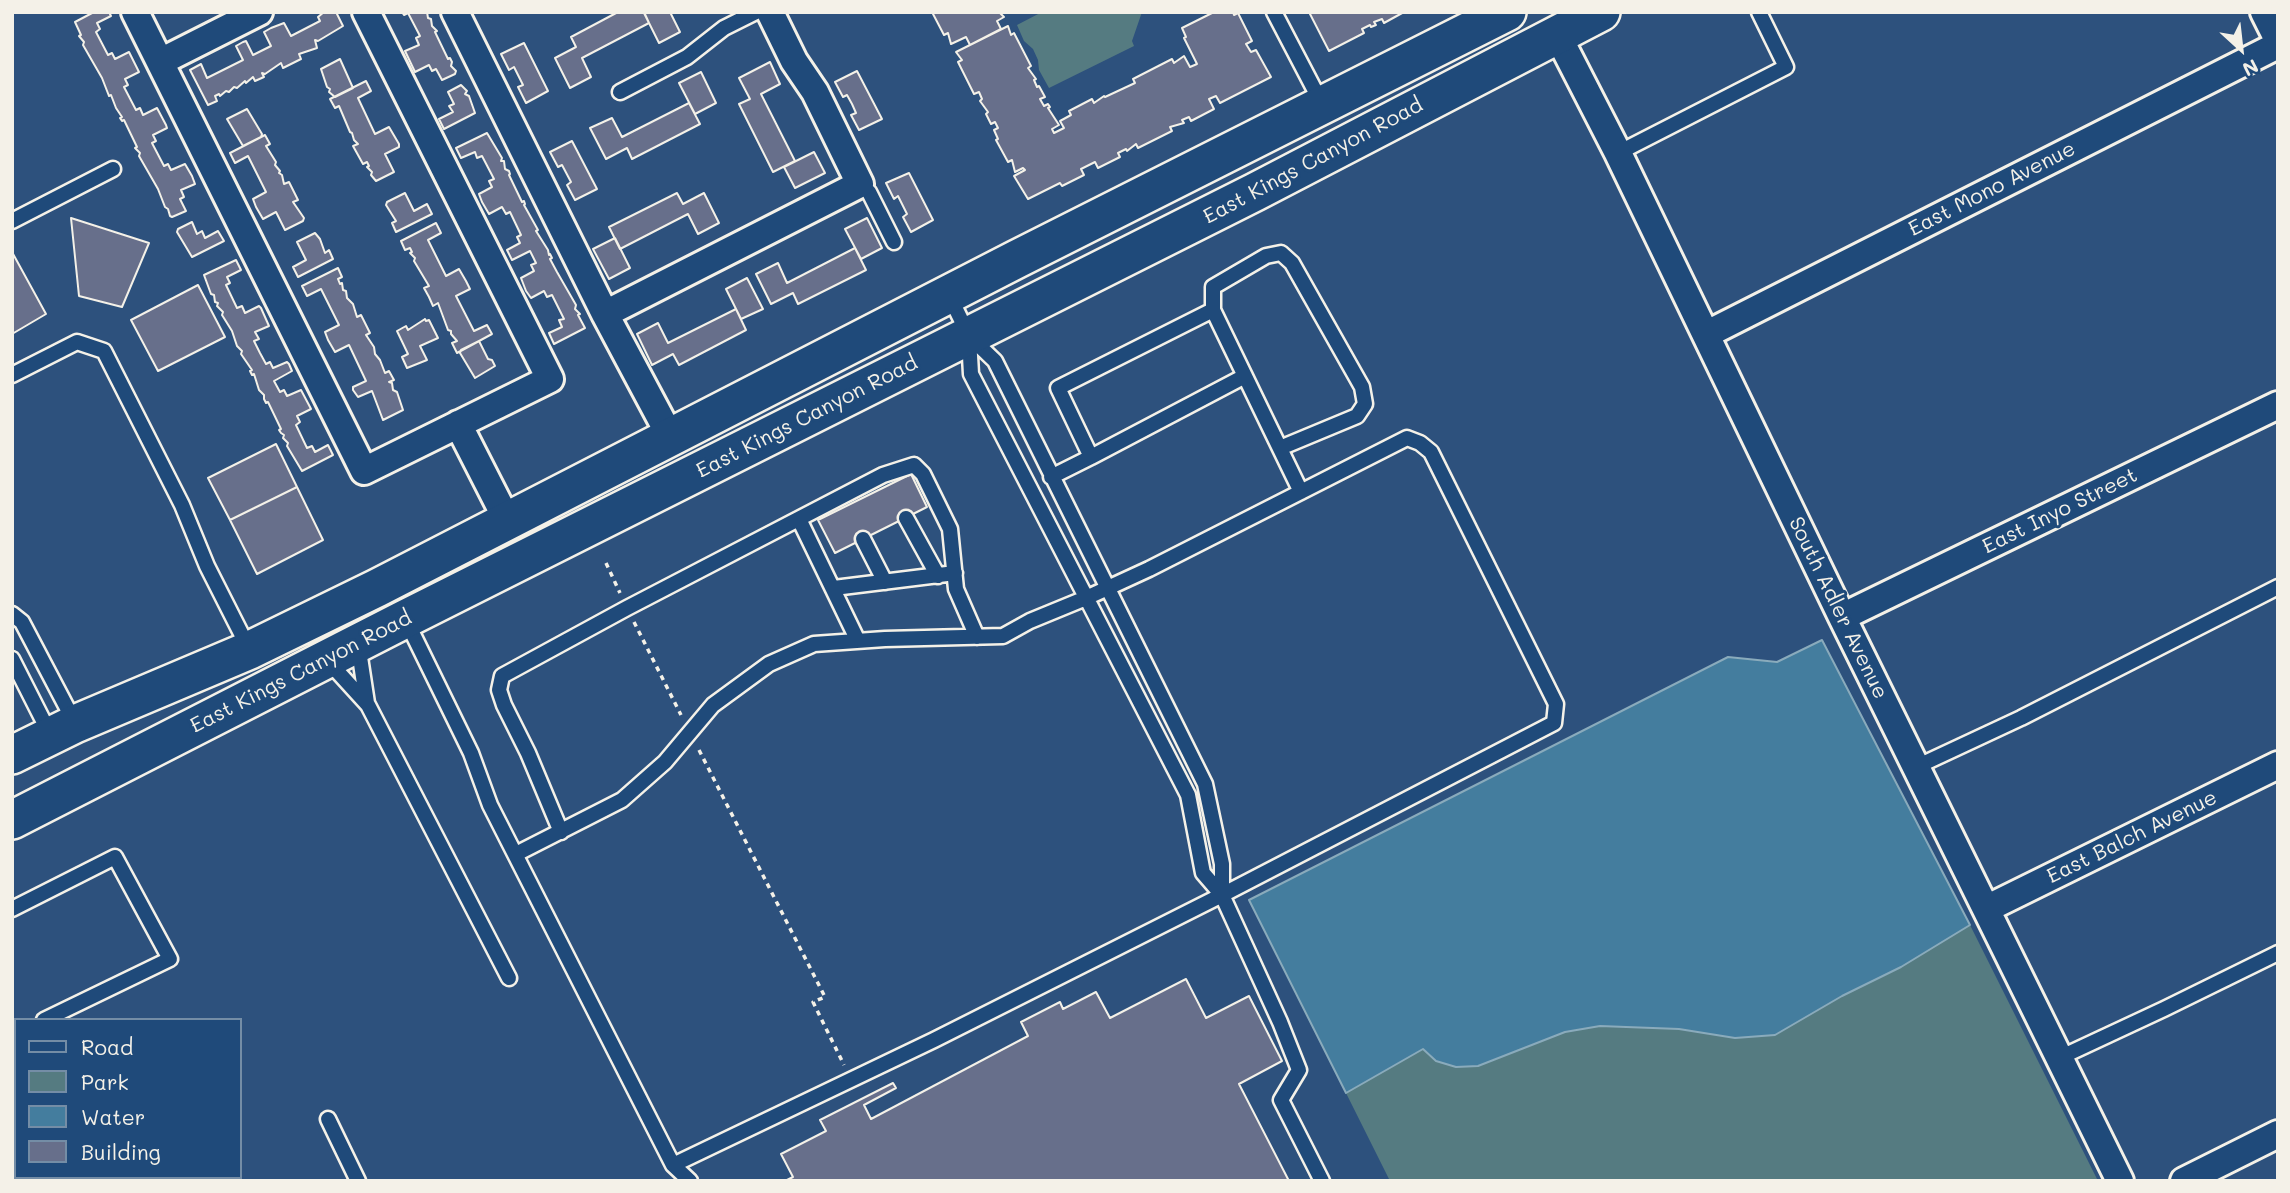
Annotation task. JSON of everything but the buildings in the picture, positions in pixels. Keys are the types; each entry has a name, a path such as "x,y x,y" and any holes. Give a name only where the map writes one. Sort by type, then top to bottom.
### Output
{"main road":[{"name":"East Kings Canyon Road","path":"12,755 63,730 250,650 508,522 948,294 1507,12"},
{"name":"East Kings Canyon Road","path":"12,820 405,619 1255,192 1601,12"}],"street":[{"path":"135,12 364,471 550,379 366,12"},
{"path":"160,62 259,12"},
{"path":"455,12 605,314 670,436"},
{"path":"605,314 860,184 815,92 794,61 770,12"},
{"path":"2264,12 2278,40"},
{"name":"South Adler Avenue","path":"1557,34 1707,334 1842,617 2120,1181"},
{"name":"East Mono Avenue","path":"1707,334 2278,45"},
{"name":"East Inyo Street","path":"1842,617 2278,405"},
{"path":"458,424 508,522"},
{"name":"East Balch Avenue","path":"1986,909 2278,765"},
{"path":"2184,1181 2278,1134"}],"lane":[{"path":"620,92 687,57 724,28 756,12"},
{"path":"1618,153 1786,66 1759,12"},
{"path":"1276,13 1323,105"},
{"path":"12,221 113,169"},
{"path":"860,184 869,192 894,242"},
{"path":"1280,448 1357,416 1365,404 1362,387 1292,263 1281,253 1266,256 1213,287 1213,310 1301,492"},
{"path":"948,294 969,336 995,361 1205,783 1222,864 1222,895"},
{"path":"1091,457 1058,388 1213,310"},
{"path":"969,336 971,373 1188,795 1203,873 1222,895 1299,1070 1281,1100 1322,1181"},
{"path":"12,375 77,342 104,351 183,505 207,566 250,650"},
{"path":"1051,477 1245,376"},
{"path":"516,854 622,800 665,762 713,705 769,664 814,645 1003,636 1030,621 1107,589 1406,438 1420,443 1431,452 1556,704 1554,723 1222,895 852,1080 673,1165"},
{"path":"561,832 528,753 504,705 499,690 502,676 626,608 799,519 844,501 914,465 923,474 950,529 956,589 977,637"},
{"path":"906,518 937,576"},
{"path":"799,519 858,641"},
{"path":"863,539 885,582"},
{"path":"834,588 954,573"},
{"path":"1916,767 2021,718 2278,587"},
{"path":"12,614 22,622 63,730"},
{"path":"405,619 471,754 490,805 673,1165 690,1181"},
{"path":"358,643 368,705"},
{"path":"12,659 63,730"},
{"path":"326,659 368,705 509,978"},
{"path":"12,909 116,857 170,958 48,1018"},
{"path":"2059,1058 2278,953"},
{"path":"328,1119 358,1181"}],"path":[{"path":"606,563 626,608 825,997 813,1002 852,1080"}],"green space":[{"path":"1042,12 1142,12 1132,41 1134,46 1049,88 1039,70 1033,49 1024,41 1017,25"},
{"path":"1970,925 2098,1181 1390,1181 1346,1093 1423,1049 1436,1061 1456,1067 1478,1066 1565,1031 1600,1026 1679,1029 1735,1038 1775,1035 1842,996 1901,967"}],"water":[{"path":"1822,640 1970,925 1901,967 1842,996 1775,1035 1735,1038 1679,1029 1600,1026 1565,1032 1478,1066 1456,1067 1436,1061 1423,1049 1346,1093 1249,900 1728,657 1777,662"}]}
